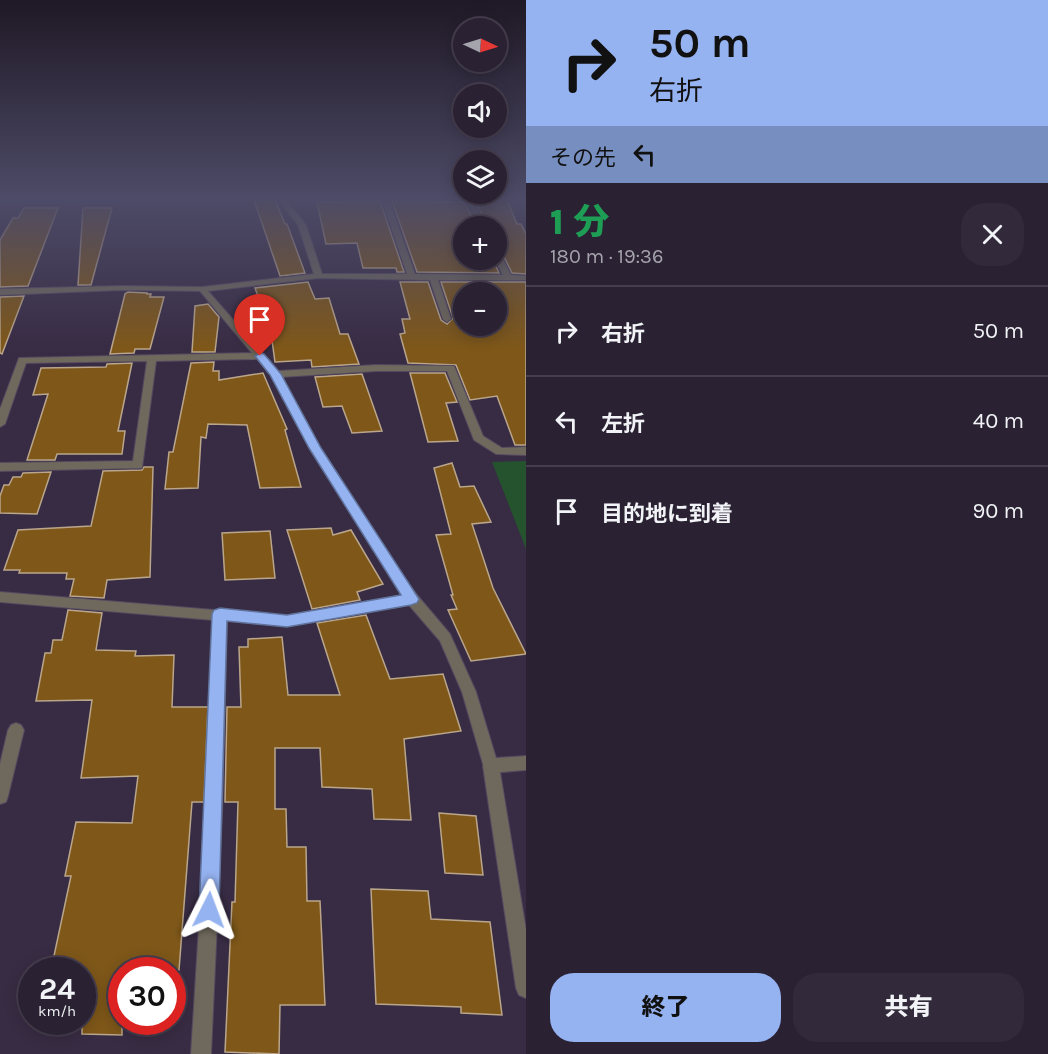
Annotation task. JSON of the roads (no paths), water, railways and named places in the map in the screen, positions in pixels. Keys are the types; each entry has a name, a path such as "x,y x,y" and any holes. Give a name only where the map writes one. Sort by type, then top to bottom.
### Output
{"street":[{"path":"310,249 319,276"},
{"path":"402,249 411,275"},
{"path":"504,270 508,277"},
{"path":"0,292 121,288 202,289 319,276 411,275 526,278"},
{"path":"433,276 447,319"},
{"path":"202,289 275,374 315,448 411,599 445,638 469,692 491,766 526,988"},
{"path":"0,424 22,360 260,356"},
{"path":"0,466 138,465 152,357"},
{"path":"275,374 376,368 451,368 478,438 500,452 526,451"},
{"path":"0,597 287,621 411,599"},
{"path":"201,1054 214,814 220,614"},
{"path":"0,796 16,730"},
{"path":"491,766 526,763"}]}
